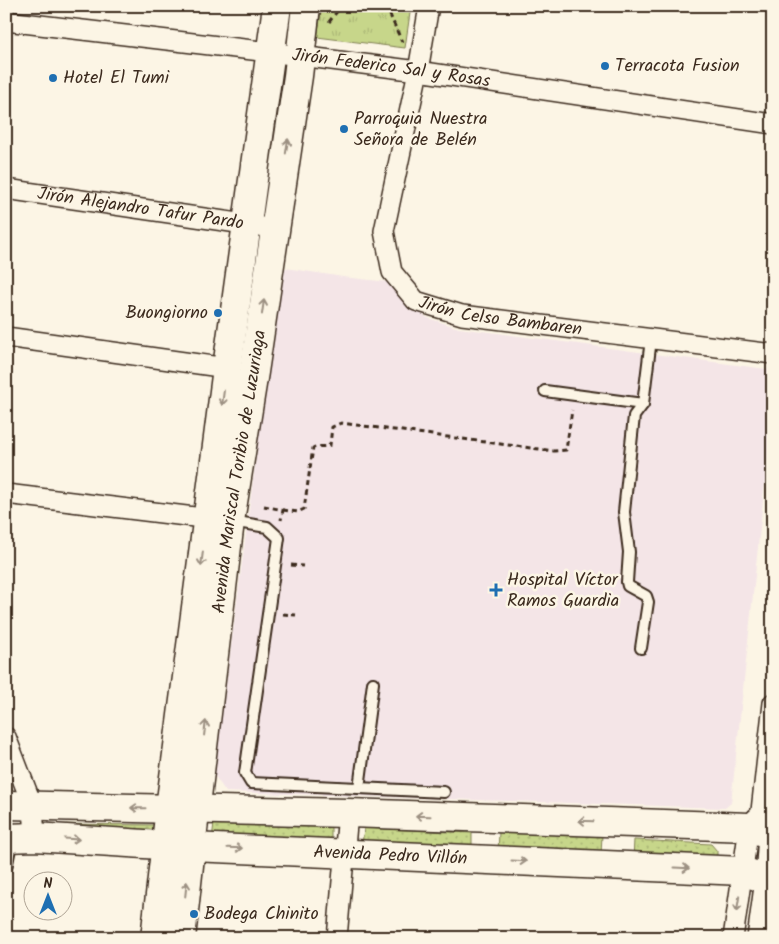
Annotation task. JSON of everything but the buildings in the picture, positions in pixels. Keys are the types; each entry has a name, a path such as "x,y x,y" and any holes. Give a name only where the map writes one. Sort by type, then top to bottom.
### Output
{"main road":[{"name":"Avenida Mariscal Toribio de Luzuriaga","path":"181,938 179,846 219,520 227,368 277,6"},
{"name":"Avenida Mariscal Toribio de Luzuriaga","path":"219,520 252,381 306,6"},
{"path":"6,805 348,813 763,827"},
{"path":"486,859 488,818"},
{"path":"622,822 622,866"},
{"name":"Avenida Pedro Villón","path":"18,837 622,866 760,877"},
{"name":"Avenida Mariscal Toribio de Luzuriaga","path":"155,938 179,846"}],"street":[{"name":"Jirón Celso Bambaren","path":"430,6 384,231 392,272 416,301 462,315 773,354"},
{"name":"Jirón Federico Sal y Rosas","path":"6,22 272,52 418,71 773,124"},
{"name":"Jirón Alejandro Tafur Pardo","path":"6,189 274,228"},
{"path":"6,337 227,368"},
{"path":"6,494 219,520"},
{"path":"757,938 763,827 773,703"},
{"path":"6,737 33,806 18,837"},
{"path":"338,938 348,813"},
{"path":"733,938 760,877"}],"lane":[{"path":"641,648 648,602 646,596 628,586 626,582 629,552 624,512 634,416 642,404 651,339"},
{"path":"544,390 642,404"},
{"path":"219,520 267,527 279,538 245,773 251,783 444,792"},
{"path":"359,788 373,683"},
{"path":"6,868 18,837"}],"path":[{"path":"386,6 405,48 418,71"},
{"path":"283,510 298,512 304,509 313,448 326,448 330,445 332,427 341,424 554,451 566,450 574,394"}],"shaded area":[{"name":"Hospital Víctor Ramos Guardia","path":"279,267 388,282 402,300 428,318 459,328 773,370 773,405 731,803 725,808 226,792 214,775 265,389"}],"green space":[{"path":"322,6 411,6 405,48 317,37"},
{"path":"214,823 331,826 331,843 212,839"},
{"path":"49,824 155,825 150,839"},
{"path":"364,828 472,833 472,853 362,846"},
{"path":"499,832 602,835 601,855 498,852"},
{"path":"634,840 711,844 717,851 717,859 633,858"}],"place":[{"name":"Terracota Fusion","path":"605,66"},
{"name":"Hotel El Tumi","path":"53,78"},
{"name":"Parroquia Nuestra Señora de Belén","path":"344,129"},
{"name":"Buongiorno","path":"218,313"},
{"name":"Hospital Víctor Ramos Guardia","path":"496,590"},
{"name":"Bodega Chinito","path":"194,914"}]}
